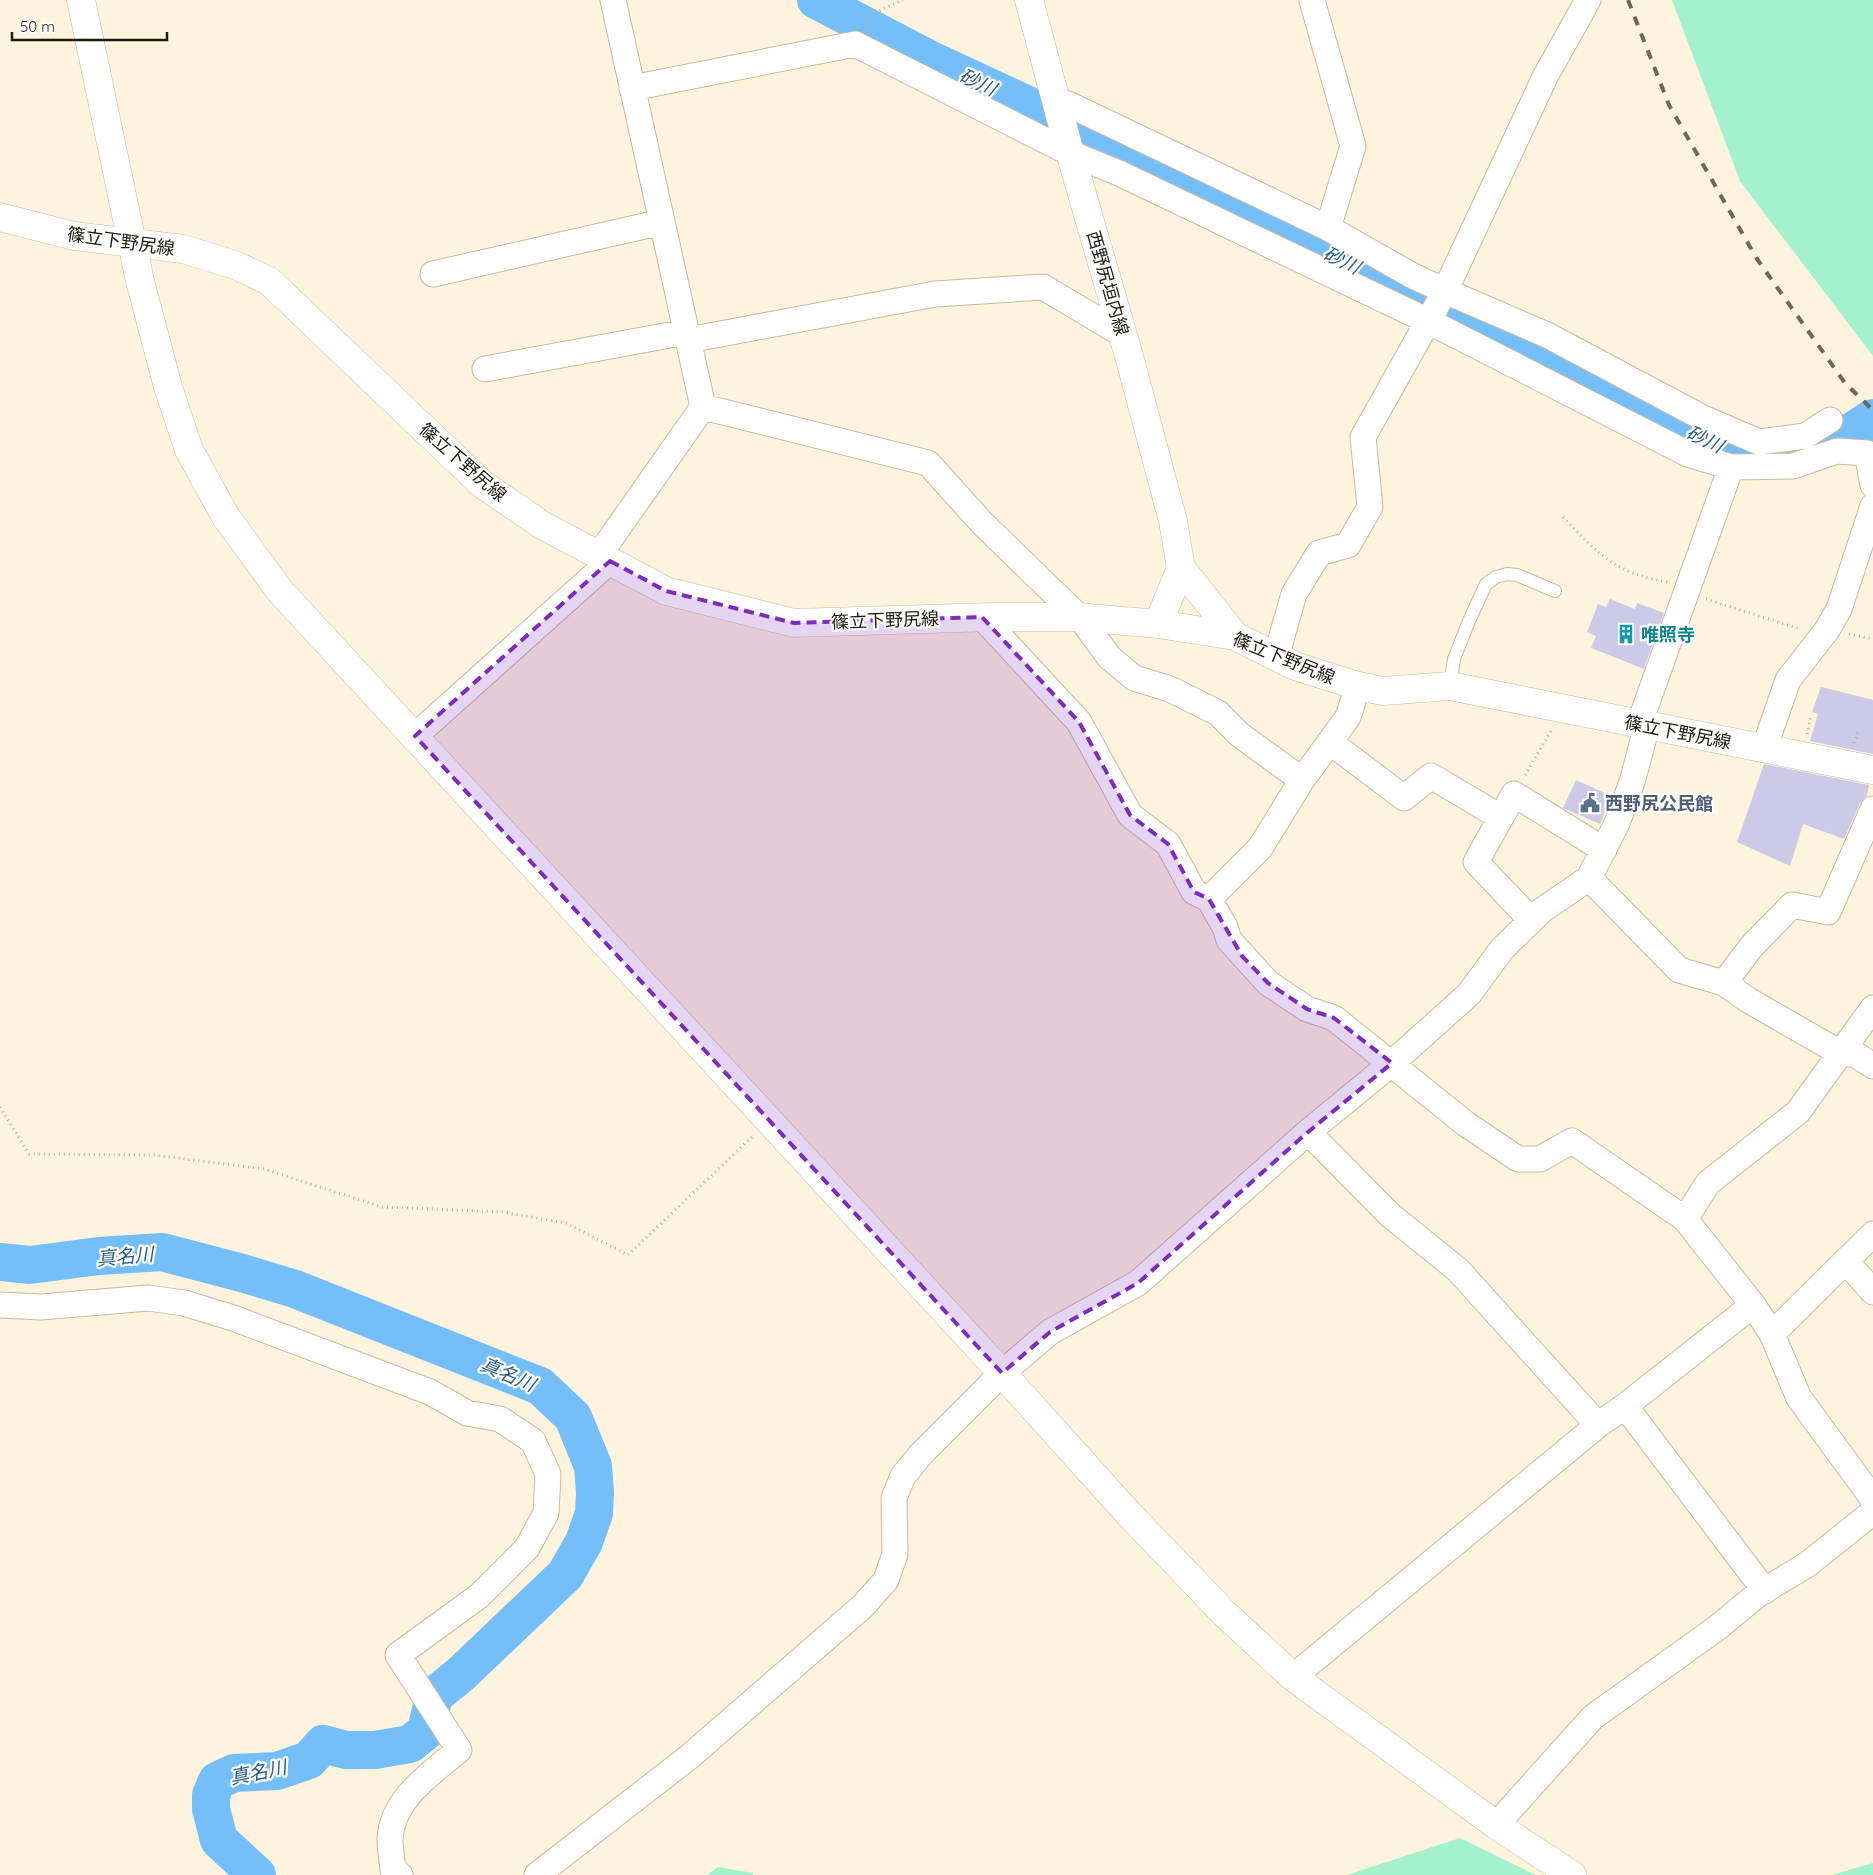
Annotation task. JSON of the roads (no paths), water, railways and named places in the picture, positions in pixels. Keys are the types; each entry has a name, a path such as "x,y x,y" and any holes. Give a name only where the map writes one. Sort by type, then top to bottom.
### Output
{"main road":[{"path":"81,0 134,243 140,281 168,387 189,450 226,517 280,591 1002,1373 1128,1513 1225,1614 1293,1677 1496,1825 1572,1875"},
{"name":"西野尻垣内線","path":"1029,0 1173,521 1181,568 1235,636"},
{"name":"篠立下野尻線","path":"0,217 74,236 183,249 236,264 270,281 482,484 542,525 666,591 794,623 982,617 1077,617 1158,624 1235,636 1295,666 1358,686 1383,691 1450,686 1643,726 1873,770"},
{"path":"1158,624 1181,568"}],"street":[{"path":"415,736 604,558 703,407 613,0"},
{"path":"1312,0 1353,146 1328,228"},
{"path":"1276,657 1294,594 1318,553 1348,545 1370,507 1363,437 1437,306 1545,77 1588,0"},
{"path":"632,88 855,44 1119,173 1437,306 1688,454 1731,467 1793,466 1837,451 1867,453 1873,485"},
{"path":"1059,107 1068,104 1328,228 1412,276 1437,306 1547,335 1703,418 1759,442 1805,436 1830,420"},
{"path":"433,274 662,222"},
{"path":"485,369 935,294 1043,287 1122,334"},
{"path":"703,407 928,463 983,524 1077,617 1109,657 1134,678 1170,689 1218,713 1240,736 1302,780"},
{"path":"537,1875 689,1757 863,1606 886,1580 895,1554 894,1498 903,1476 921,1454 1002,1373 1050,1332 1138,1284 1308,1132 1392,1063 1469,994 1502,949 1531,920 1589,878 1617,824 1632,782 1643,726 1687,589 1731,467"},
{"path":"1764,750 1788,680 1839,609 1873,506"},
{"path":"982,617 1079,722 1130,815 1168,844 1194,892 1209,898 1230,940 1268,983 1307,1009 1334,1018 1466,1124 1518,1159 1540,1159 1572,1141 1684,1219 1753,1305 1772,1334 1798,1398 1873,1499"},
{"path":"1209,898 1260,848 1302,780 1348,717 1358,686"},
{"path":"1330,742 1404,798 1431,776 1500,817"},
{"path":"1531,920 1476,862 1514,794 1604,850"},
{"path":"1724,983 1752,946 1792,905 1828,912 1873,809"},
{"path":"1589,878 1679,970 1724,983 1748,1000 1842,1054 1855,1054 1873,1066"},
{"path":"1684,1219 1708,1183 1798,1112 1842,1054 1873,1008"},
{"path":"1308,1132 1390,1215 1458,1270 1598,1425"},
{"path":"1772,1334 1873,1234"},
{"path":"1846,1261 1873,1292"},
{"path":"0,1305 41,1307 148,1298 184,1303 233,1318 430,1392 467,1413 500,1419 534,1441 548,1474 546,1513 527,1548 479,1596 398,1655 459,1750 413,1788 398,1810 390,1838 393,1870 400,1875"},
{"path":"1293,1677 1598,1425 1625,1406 1753,1305"},
{"path":"1625,1406 1765,1591"},
{"path":"1496,1825 1593,1717 1765,1591 1808,1564 1873,1512"}],"lane":[{"path":"1450,686 1454,659 1486,584 1496,577 1512,575 1555,591"}],"waterway":[{"name":"砂川","path":"816,0 933,61 1088,133 1722,448 1771,458 1808,455 1827,447 1873,418"},
{"name":"真名川","path":"0,1262 30,1265 99,1256 162,1252 242,1273 295,1289 540,1386 573,1417 593,1466 594,1513 584,1542 565,1575 461,1674 434,1696 426,1731 410,1744 375,1750 346,1750 323,1744 309,1760 277,1771 234,1773 217,1781 211,1795 211,1809 219,1840 257,1875"}],"railway":[{"path":"1628,0 1669,105 1757,259 1845,383 1873,410"}],"place":[{"name":"唯照寺","path":"1626,634"},
{"name":"西野尻公民館","path":"1590,803"}]}
